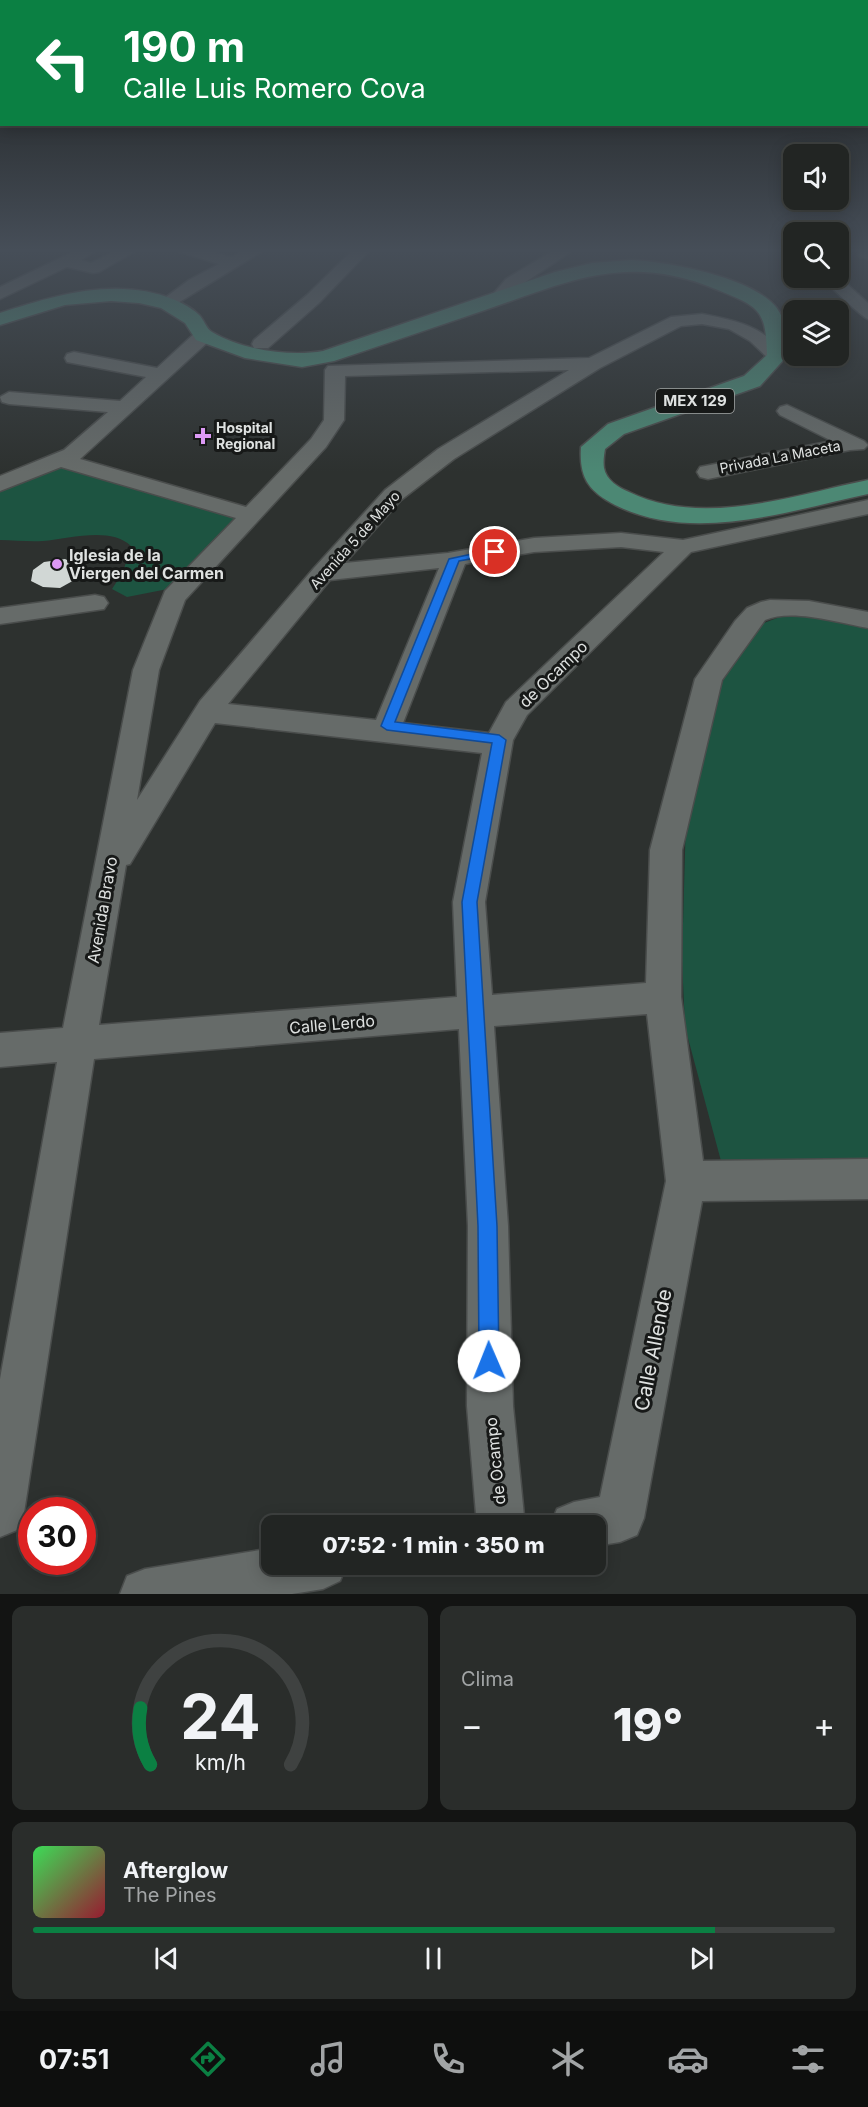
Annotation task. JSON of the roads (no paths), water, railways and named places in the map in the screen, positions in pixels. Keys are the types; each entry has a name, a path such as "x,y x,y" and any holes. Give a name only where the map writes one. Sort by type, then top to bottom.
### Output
{"main road":[{"path":"196,323 210,338 252,354 302,361 327,357 426,323"},
{"path":"776,323 777,356"},
{"name":"MEX 129","path":"777,356 752,381 616,429 593,447 592,469 602,486 623,501 665,515 717,516 868,487"}],"street":[{"path":"261,344 285,323"},
{"name":"Avenida 5 de Mayo","path":"109,871 209,710 323,573 393,495 446,454 592,364 672,323"},
{"name":"Avenida 5 de Mayo","path":"726,323 757,337 777,356"},
{"name":"Avenida 5 de Mayo","path":"734,325 747,323"},
{"path":"0,484 67,458 160,374 210,338 261,344 302,361"},
{"path":"74,358 160,374"},
{"name":"Avenida Bravo","path":"0,1513 78,1044 146,670 174,597 319,443 334,420 335,369 592,364"},
{"path":"9,398 123,407"},
{"name":"Privada La Maceta","path":"787,411 860,446"},
{"name":"Privada La Maceta","path":"708,472 860,446"},
{"path":"67,458 255,512"},
{"path":"323,573 451,560 534,545 621,540 683,547 868,507"},
{"name":"de Ocampo","path":"500,1515 490,1406 488,1226 469,902 499,742 516,709 683,547"},
{"path":"381,728 451,560"},
{"path":"0,616 95,603"},
{"name":"Calle Allende","path":"606,1520 620,1518 686,1181 663,997 666,850 708,680 744,627 756,614 770,608 809,609 868,620"},
{"path":"209,710 499,742"},
{"name":"Calle Lerdo","path":"0,1050 663,997"},
{"path":"686,1181 868,1179"},
{"path":"145,1594 261,1574"}],"place":[{"name":"Hospital Regional","path":"203,436"},
{"name":"Iglesia de la Viergen del Carmen","path":"57,564"}]}
